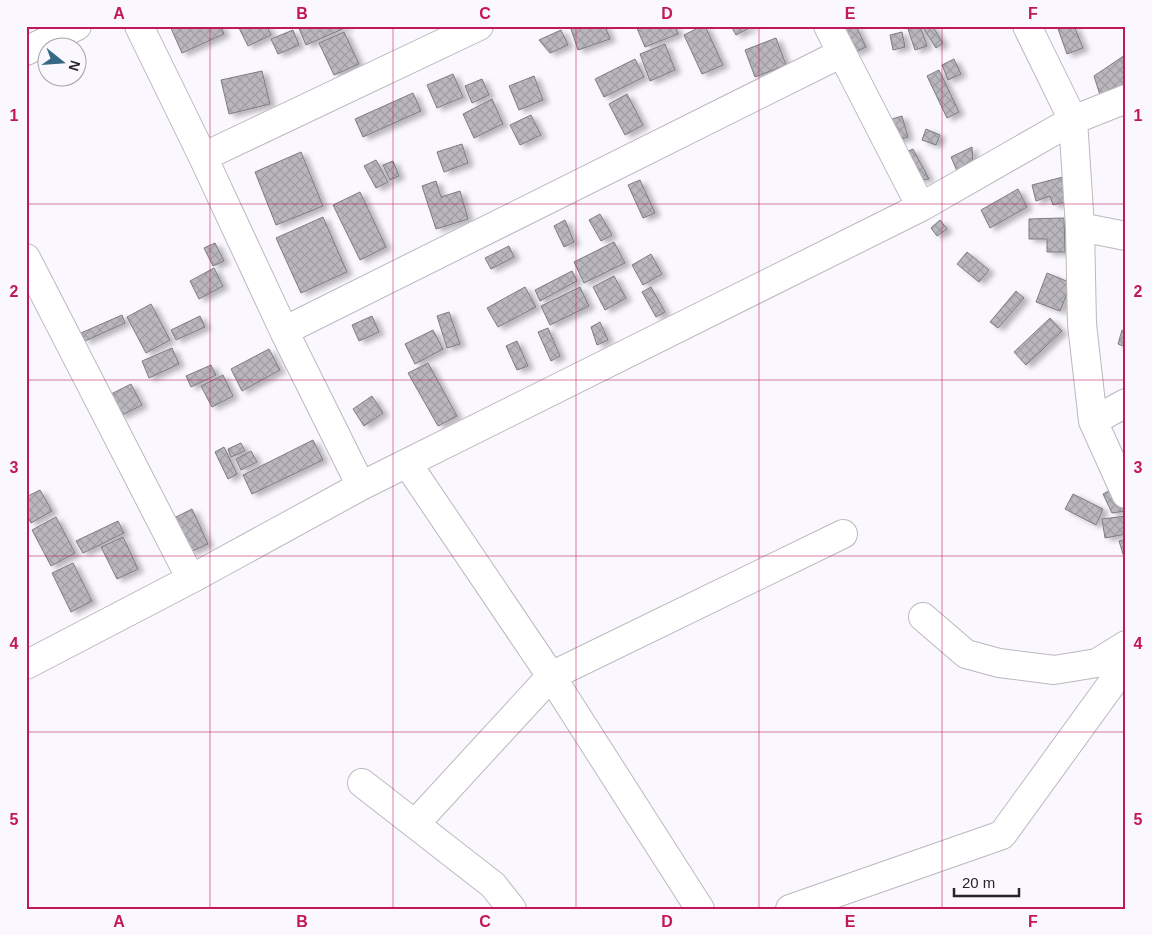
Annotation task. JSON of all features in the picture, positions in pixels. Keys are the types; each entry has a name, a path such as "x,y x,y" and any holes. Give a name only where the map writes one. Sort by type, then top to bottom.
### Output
{"street":[{"path":"26,52 77,26"},
{"path":"139,26 284,330 361,486"},
{"path":"203,157 479,26"},
{"path":"828,26 921,207"},
{"path":"1028,26 1073,120 1080,227 1082,324 1093,422 1126,494"},
{"path":"284,330 842,53"},
{"path":"26,665 191,579 361,486 921,207 1073,120 1126,99"},
{"path":"1080,227 1126,236"},
{"path":"26,258 191,579"},
{"path":"1093,422 1126,403"},
{"path":"407,463 551,676 700,909"},
{"path":"415,824 551,676 843,534"},
{"path":"923,616 966,654 999,663 1054,670 1097,663 1126,645"},
{"path":"790,909 1002,835 1126,664"},
{"path":"362,783 493,885 512,909"}],"building":[{"path":"170,26 221,26 224,34 182,53"},
{"path":"238,26 267,26 271,35 248,46"},
{"path":"298,26 346,26 347,27 306,45"},
{"path":"570,26 605,26 610,39 578,50"},
{"path":"636,26 675,26 678,34 645,47"},
{"path":"705,26 723,65 702,74 684,35"},
{"path":"731,26 753,26 736,35"},
{"path":"841,26 856,26 866,47 854,53"},
{"path":"920,26 927,46 915,50 908,29"},
{"path":"922,26 934,26 943,43 936,48"},
{"path":"1057,26 1074,26 1083,48 1067,54"},
{"path":"293,30 299,45 278,54 271,39"},
{"path":"561,30 568,45 550,53 539,40"},
{"path":"344,32 359,64 334,75 319,43"},
{"path":"902,32 905,47 893,50 890,35"},
{"path":"776,38 786,65 755,77 745,50"},
{"path":"665,44 675,70 650,81 640,54"},
{"path":"1125,55 1126,86 1100,95 1094,76"},
{"path":"635,59 644,77 604,97 595,79"},
{"path":"954,59 961,74 948,80 942,65"},
{"path":"939,70 959,112 947,118 927,76"},
{"path":"262,71 270,104 229,114 221,80"},
{"path":"453,74 463,97 437,108 427,85"},
{"path":"534,76 543,100 519,110 509,86"},
{"path":"482,79 489,95 472,103 465,86"},
{"path":"413,93 421,111 363,137 355,119"},
{"path":"627,94 643,125 625,135 609,104"},
{"path":"492,99 503,124 474,138 463,114"},
{"path":"531,115 541,135 520,145 510,125"},
{"path":"902,116 908,137 895,141 889,120"},
{"path":"926,129 940,135 936,145 922,140"},
{"path":"462,144 468,163 444,172 437,152"},
{"path":"972,147 973,163 957,171 951,157"},
{"path":"913,149 929,179 919,180 904,153"},
{"path":"301,152 323,206 276,225 255,172"},
{"path":"376,160 388,182 376,188 364,166"},
{"path":"393,161 399,176 390,180 383,165"},
{"path":"1063,177 1069,201 1053,205 1050,196 1036,201 1032,185"},
{"path":"640,180 655,213 643,218 628,185"},
{"path":"436,181 441,197 460,191 468,219 436,229 422,186"},
{"path":"1018,189 1027,207 990,228 981,210"},
{"path":"360,192 386,247 360,260 333,205"},
{"path":"600,214 612,235 601,241 589,220"},
{"path":"323,217 347,272 301,293 276,238"},
{"path":"1064,218 1065,252 1047,252 1047,239 1029,239 1029,219"},
{"path":"565,220 574,242 564,247 554,226"},
{"path":"940,220 947,229 937,236 931,228"},
{"path":"614,242 625,263 584,283 574,262"},
{"path":"215,243 224,261 213,266 204,248"},
{"path":"509,246 514,257 491,269 485,258"},
{"path":"967,252 989,270 979,282 957,264"},
{"path":"651,254 662,274 643,285 632,265"},
{"path":"214,268 223,286 199,299 190,281"},
{"path":"572,271 577,281 540,301 535,290"},
{"path":"1047,273 1071,283 1060,311 1036,302"},
{"path":"614,276 626,298 605,310 593,287"},
{"path":"525,287 536,307 498,327 487,308"},
{"path":"580,287 589,306 550,325 541,306"},
{"path":"651,287 665,312 656,317 642,292"},
{"path":"1016,291 1024,298 998,328 990,322"},
{"path":"151,304 170,340 146,353 127,317"},
{"path":"449,312 460,344 447,348 437,316"},
{"path":"122,315 125,323 85,341 81,333"},
{"path":"200,316 205,327 176,340 171,330"},
{"path":"372,316 379,332 359,341 352,325"},
{"path":"1050,318 1062,331 1026,365 1014,352"},
{"path":"600,322 608,340 597,345 591,327"},
{"path":"548,328 560,356 551,361 538,332"},
{"path":"433,330 443,349 415,364 405,344"},
{"path":"1122,330 1126,331 1126,347 1118,344"},
{"path":"517,341 528,366 517,370 506,346"},
{"path":"172,348 179,364 149,378 142,361"},
{"path":"269,349 280,370 242,391 231,369"},
{"path":"428,363 457,416 438,426 408,373"},
{"path":"211,365 216,375 191,387 186,376"},
{"path":"223,375 233,396 212,407 201,386"},
{"path":"131,384 142,405 120,416 109,395"},
{"path":"372,396 383,413 364,426 353,409"},
{"path":"313,440 323,460 252,494 243,475"},
{"path":"241,443 245,451 231,457 228,449"},
{"path":"224,447 237,474 228,479 215,452"},
{"path":"251,451 257,462 241,470 236,459"},
{"path":"1116,487 1126,505 1126,511 1112,513 1103,494"},
{"path":"40,490 52,511 31,523 26,514 26,497"},
{"path":"1073,494 1103,509 1096,525 1065,509"},
{"path":"192,509 208,544 190,552 174,518"},
{"path":"1126,516 1126,534 1105,538 1102,519"},
{"path":"56,517 75,553 51,566 32,530"},
{"path":"118,521 124,533 83,553 76,541"},
{"path":"123,537 138,569 117,579 101,547"},
{"path":"1126,539 1126,556 1124,557 1119,541"},
{"path":"73,563 92,601 71,612 52,573"}]}
